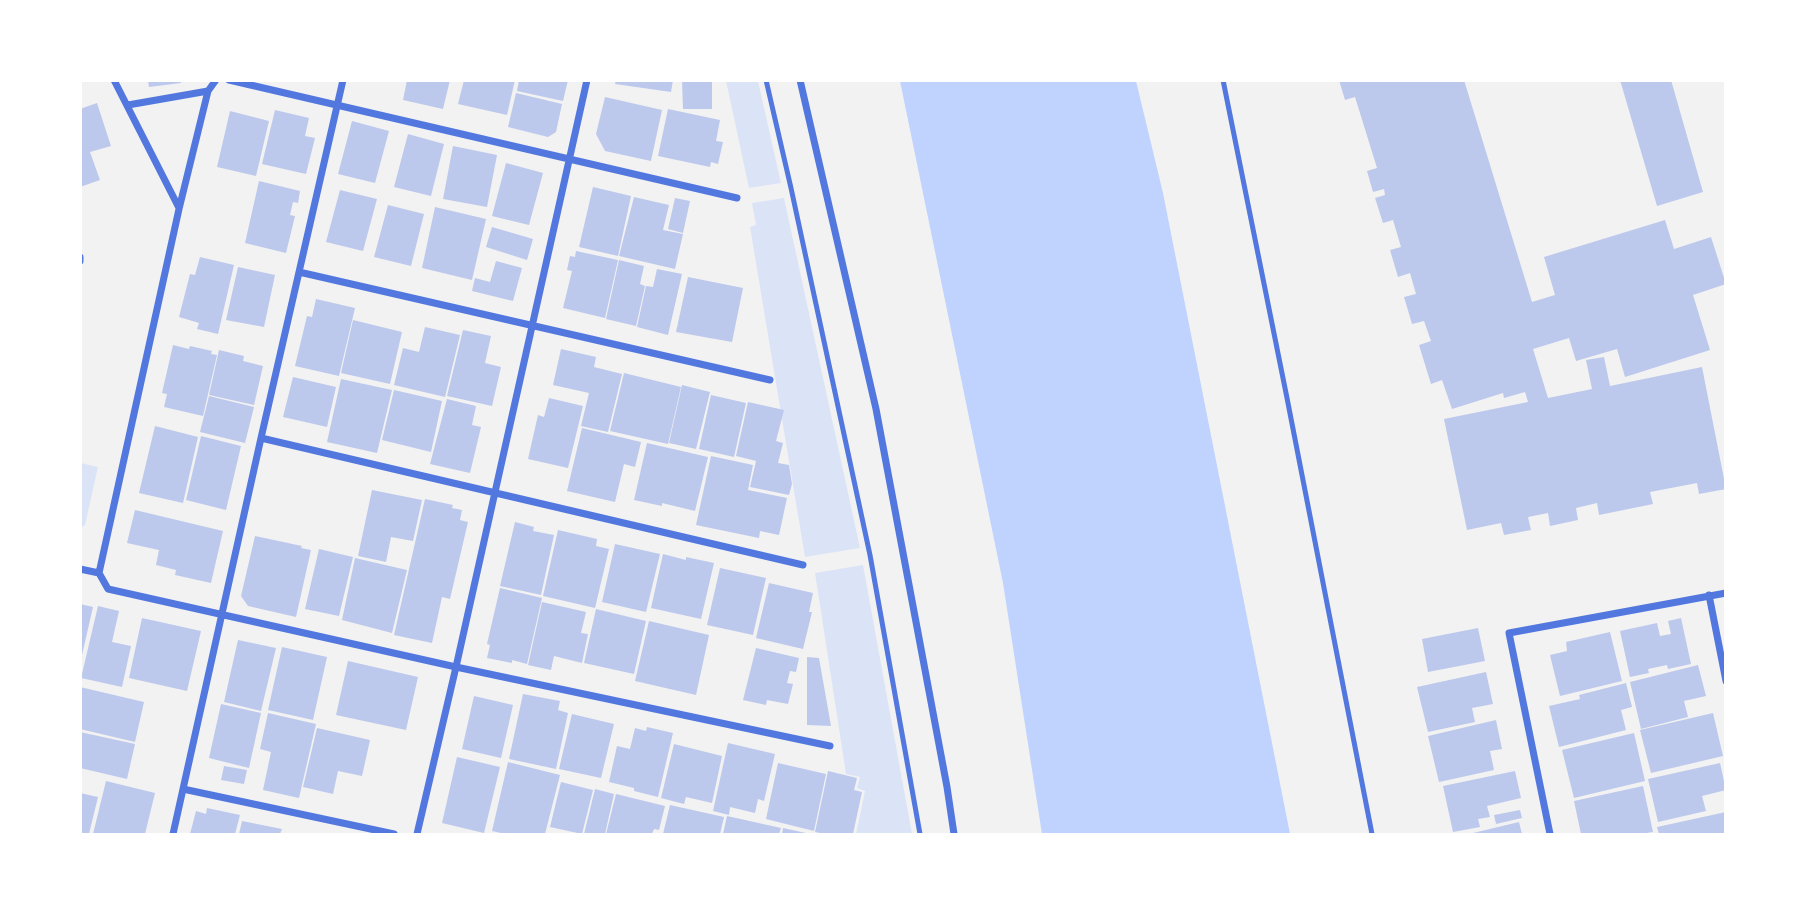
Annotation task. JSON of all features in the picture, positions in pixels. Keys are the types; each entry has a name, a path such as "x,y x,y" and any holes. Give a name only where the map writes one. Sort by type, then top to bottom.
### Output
{"street":[{"path":"114,80 179,209"},
{"path":"216,80 208,91 179,209 99,573 108,589 456,667 830,746"},
{"path":"229,80 737,198"},
{"path":"173,835 344,80"},
{"path":"417,835 587,80"},
{"path":"800,80 876,410 954,835"},
{"path":"128,105 208,91"},
{"path":"299,272 770,380"},
{"path":"261,438 803,565"},
{"path":"80,569 99,573"},
{"path":"1550,835 1509,633 1726,593"},
{"path":"1709,595 1726,681"},
{"path":"183,789 394,835"}],"lane":[{"path":"766,80 870,555 920,835"},
{"path":"1223,80 1372,835"}],"shaded area":[{"path":"726,81 758,81 781,183 749,188"},
{"path":"784,198 860,548 805,557 750,227 756,225 752,203"},
{"path":"81,463 98,467 85,525 81,528"},
{"path":"863,565 912,834 856,834 865,791 857,788 860,777 846,774 815,573"}],"water":[{"path":"900,81 1136,81 1163,193 1290,834 1042,834 1003,583"}],"building":[{"path":"148,80 181,80 181,83 149,87"},
{"path":"407,80 450,80 443,109 403,100"},
{"path":"464,80 515,80 507,115 458,104"},
{"path":"519,80 568,80 563,101 517,91"},
{"path":"616,80 673,80 671,92 615,84"},
{"path":"682,80 712,80 712,109 683,109"},
{"path":"1339,80 1464,80 1532,302 1555,295 1544,257 1665,220 1674,249 1711,237 1726,284 1693,295 1710,350 1625,377 1617,349 1576,361 1569,338 1533,349 1548,398 1592,389 1586,360 1604,357 1610,386 1702,367 1726,489 1699,494 1697,483 1650,492 1653,504 1599,515 1597,503 1576,508 1578,520 1550,526 1548,513 1528,517 1531,530 1504,535 1501,523 1467,530 1444,419 1528,402 1525,392 1504,398 1503,393 1452,409 1442,380 1431,384 1419,345 1431,341 1424,321 1412,324 1404,297 1416,294 1410,273 1398,277 1390,250 1401,247 1393,220 1383,223 1375,198 1385,195 1384,189 1373,192 1367,171 1377,168 1355,97 1345,100"},
{"path":"1620,80 1671,80 1703,192 1657,206"},
{"path":"516,93 562,104 556,132 548,137 508,127"},
{"path":"605,97 662,110 651,161 605,151 596,134"},
{"path":"97,103 111,146 90,152 100,180 80,187 80,109"},
{"path":"668,109 720,120 716,141 723,142 718,164 711,162 710,167 658,156"},
{"path":"275,110 309,118 305,136 315,138 306,174 262,164"},
{"path":"230,111 269,121 256,176 217,167"},
{"path":"352,121 389,131 375,183 338,174"},
{"path":"408,134 444,144 431,196 394,187"},
{"path":"453,146 497,155 487,207 443,199"},
{"path":"506,163 543,173 529,225 492,216"},
{"path":"259,181 300,191 298,203 293,202 290,215 295,216 286,253 245,243"},
{"path":"593,187 631,196 618,256 579,247"},
{"path":"340,190 377,199 363,251 326,242"},
{"path":"634,197 669,205 663,230 683,234 675,269 619,256"},
{"path":"675,198 690,201 683,233 668,229"},
{"path":"388,205 424,214 411,266 374,257"},
{"path":"435,207 486,219 472,280 422,268"},
{"path":"492,227 533,239 527,260 486,247"},
{"path":"576,251 618,260 605,318 563,308 572,271 567,270 570,256 575,257"},
{"path":"200,257 234,265 218,334 197,329 199,323 179,317 190,274 195,275"},
{"path":"619,260 644,266 640,284 645,286 636,326 606,319"},
{"path":"496,261 522,268 513,301 472,291 475,278 490,282"},
{"path":"238,267 275,275 264,327 226,320"},
{"path":"657,269 682,274 668,335 637,327 646,286 653,287"},
{"path":"688,277 743,288 732,342 676,332"},
{"path":"316,299 355,308 339,376 295,366 307,316 312,317"},
{"path":"353,320 402,332 390,384 341,373"},
{"path":"425,327 460,335 445,397 394,385 403,348 419,352"},
{"path":"463,330 491,336 485,363 501,367 492,406 447,396"},
{"path":"173,345 212,351 211,354 217,355 203,416 164,407 167,394 162,393"},
{"path":"561,349 596,357 594,367 622,374 608,432 581,426 589,393 553,385"},
{"path":"219,350 244,356 243,361 263,366 254,405 209,395"},
{"path":"624,373 681,387 668,444 610,431"},
{"path":"293,377 336,387 327,427 283,417"},
{"path":"341,379 392,390 377,453 327,442"},
{"path":"682,385 710,392 696,449 669,443"},
{"path":"394,390 442,401 431,452 382,440"},
{"path":"711,395 746,403 734,457 699,449"},
{"path":"209,396 254,407 245,443 200,432"},
{"path":"549,398 583,406 568,468 528,459 538,415 544,417"},
{"path":"447,399 476,406 472,425 481,427 470,473 430,464"},
{"path":"748,402 784,410 776,441 783,443 778,463 789,465 792,484 789,495 750,487 756,461 736,456"},
{"path":"155,426 198,437 183,503 139,493"},
{"path":"582,428 641,442 635,467 624,464 615,502 567,491"},
{"path":"201,436 241,446 226,510 186,500"},
{"path":"647,443 708,457 695,511 634,500"},
{"path":"711,456 753,465 748,490 787,498 779,535 760,531 759,538 696,525"},
{"path":"372,490 422,500 413,541 391,537 386,562 358,556"},
{"path":"425,499 453,505 452,508 462,510 460,520 468,522 450,599 442,597 432,643 394,635"},
{"path":"135,510 223,531 211,583 175,575 176,570 156,565 159,550 127,543"},
{"path":"515,522 534,527 533,531 554,535 541,595 500,586"},
{"path":"558,530 597,539 596,546 609,549 595,608 543,596"},
{"path":"255,536 311,550 296,617 248,606 241,596"},
{"path":"615,544 660,554 646,612 602,602"},
{"path":"319,549 353,557 339,616 305,609"},
{"path":"663,554 714,563 701,619 651,608"},
{"path":"355,558 407,570 392,633 342,620"},
{"path":"720,568 766,578 753,635 707,625"},
{"path":"769,583 813,593 809,612 812,612 803,649 756,638"},
{"path":"500,588 542,598 527,664 487,658 490,645 487,644"},
{"path":"542,602 586,612 581,633 588,634 582,663 554,656 551,670 528,665"},
{"path":"80,604 93,607 82,655 80,655"},
{"path":"98,606 119,611 112,642 131,646 122,687 81,678"},
{"path":"596,609 646,621 634,674 584,663"},
{"path":"142,618 201,631 187,691 129,678"},
{"path":"1681,618 1691,664 1668,669 1667,665 1648,669 1649,673 1630,677 1620,631 1657,623 1660,636 1671,634 1668,621"},
{"path":"649,621 709,635 696,695 635,681"},
{"path":"1478,628 1485,661 1428,672 1422,639"},
{"path":"1610,632 1622,681 1560,696 1550,655 1567,651 1566,642"},
{"path":"238,640 276,648 261,711 224,702"},
{"path":"282,647 327,657 313,720 268,710"},
{"path":"756,648 799,658 796,672 790,671 787,683 793,684 788,704 767,700 766,705 743,700"},
{"path":"807,657 819,658 831,726 807,725"},
{"path":"348,661 418,677 406,730 336,715"},
{"path":"1698,665 1706,696 1684,701 1688,717 1641,729 1630,682"},
{"path":"1486,672 1493,704 1472,708 1475,722 1428,732 1417,687"},
{"path":"1626,683 1632,707 1621,710 1626,730 1559,747 1549,706 1580,699 1579,695"},
{"path":"80,687 144,702 135,742 80,729"},
{"path":"523,694 560,701 558,710 568,713 556,769 509,759"},
{"path":"474,696 513,705 501,758 462,749"},
{"path":"221,704 261,713 249,768 209,758"},
{"path":"268,713 316,724 299,798 263,790 271,752 260,749"},
{"path":"1713,713 1723,756 1651,773 1640,730"},
{"path":"572,714 614,724 601,778 559,769"},
{"path":"1496,720 1502,749 1490,751 1494,770 1439,782 1428,736"},
{"path":"647,727 673,733 658,797 609,782 617,746 630,749 635,728 646,731"},
{"path":"317,728 370,740 362,776 338,771 333,794 303,787"},
{"path":"80,732 135,744 127,779 80,768"},
{"path":"1634,733 1645,781 1574,798 1562,750"},
{"path":"728,743 775,754 764,801 758,799 755,813 730,807 729,815 713,811"},
{"path":"674,744 722,756 712,803 686,797 684,804 661,798"},
{"path":"457,757 500,767 484,833 442,823"},
{"path":"508,762 560,775 545,834 505,834 492,831"},
{"path":"778,763 826,774 814,831 766,819"},
{"path":"1720,763 1726,790 1702,796 1706,811 1658,822 1648,779"},
{"path":"224,766 247,770 244,784 221,780"},
{"path":"828,771 857,778 854,790 862,792 853,834 815,832"},
{"path":"1515,771 1521,798 1487,806 1490,817 1478,819 1480,827 1453,832 1443,786"},
{"path":"106,781 155,793 145,834 93,834"},
{"path":"561,782 593,790 582,834 550,827"},
{"path":"1643,786 1653,832 1581,834 1574,801"},
{"path":"595,789 614,794 605,834 584,834"},
{"path":"80,793 98,797 89,834 80,834"},
{"path":"616,794 665,806 659,830 654,829 652,834 606,834"},
{"path":"670,805 724,817 720,834 663,834"},
{"path":"207,808 240,815 235,834 190,834 196,811 206,814"},
{"path":"1520,810 1522,818 1496,824 1494,815"},
{"path":"1726,812 1726,834 1659,834 1657,827"},
{"path":"727,816 781,828 779,834 723,834"},
{"path":"242,821 282,829 280,834 239,834"},
{"path":"1519,822 1522,834 1473,834 1473,833"},
{"path":"783,828 806,833 806,834 782,834"}]}
